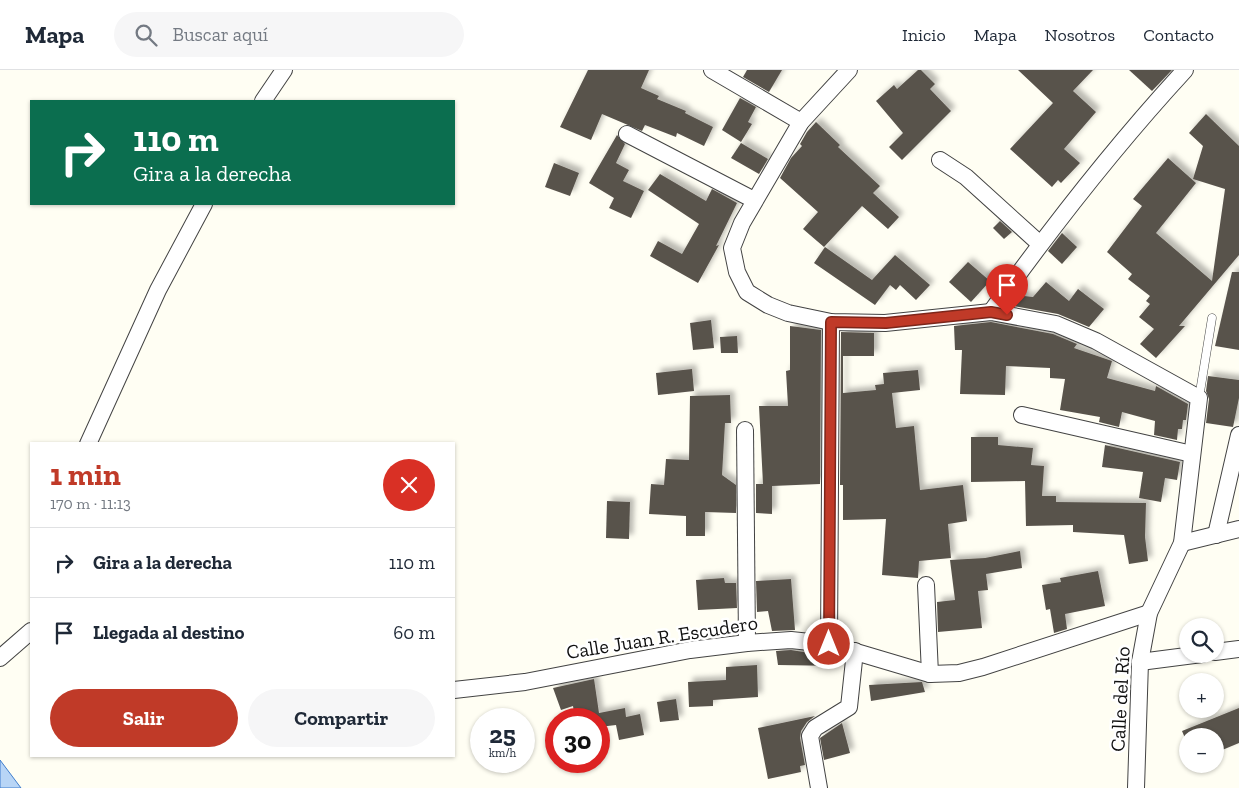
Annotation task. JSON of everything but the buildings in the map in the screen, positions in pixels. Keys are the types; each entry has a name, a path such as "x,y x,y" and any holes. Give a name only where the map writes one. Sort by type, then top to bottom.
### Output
{"street":[{"path":"264,100 284,70"},
{"path":"712,70 801,122"},
{"path":"849,70 801,122 754,200 732,248 737,272 748,292 768,305 788,313 831,322 886,323 991,312 1056,324 1096,341 1199,398 1182,544 1149,613"},
{"path":"991,312 1040,244 1156,102 1185,70"},
{"path":"627,134 754,200"},
{"path":"940,160 966,177 1040,244"},
{"path":"89,442 158,290 203,205"},
{"path":"829,644 831,322"},
{"path":"1022,415 1192,454"},
{"path":"745,430 747,643"},
{"path":"1216,535 1239,435"},
{"path":"1182,544 1239,529"},
{"path":"926,585 930,674"},
{"name":"Calle Juan R. Escudero","path":"455,690 525,682 690,650 791,640 829,644 930,674 959,673 983,667 1149,613"},
{"name":"Calle del Río","path":"1136,788 1140,662 1149,613"},
{"path":"0,658 30,632"},
{"path":"1224,651 1239,649"},
{"path":"819,788 810,736 814,728 849,707 855,651"},
{"path":"1140,662 1179,657"}],"lane":[{"path":"1199,398 1212,318"}],"water":[{"path":"0,760 21,788 0,788"}],"route":[{"path":"829,644 831,322 886,323 991,312 1007,315"}]}
